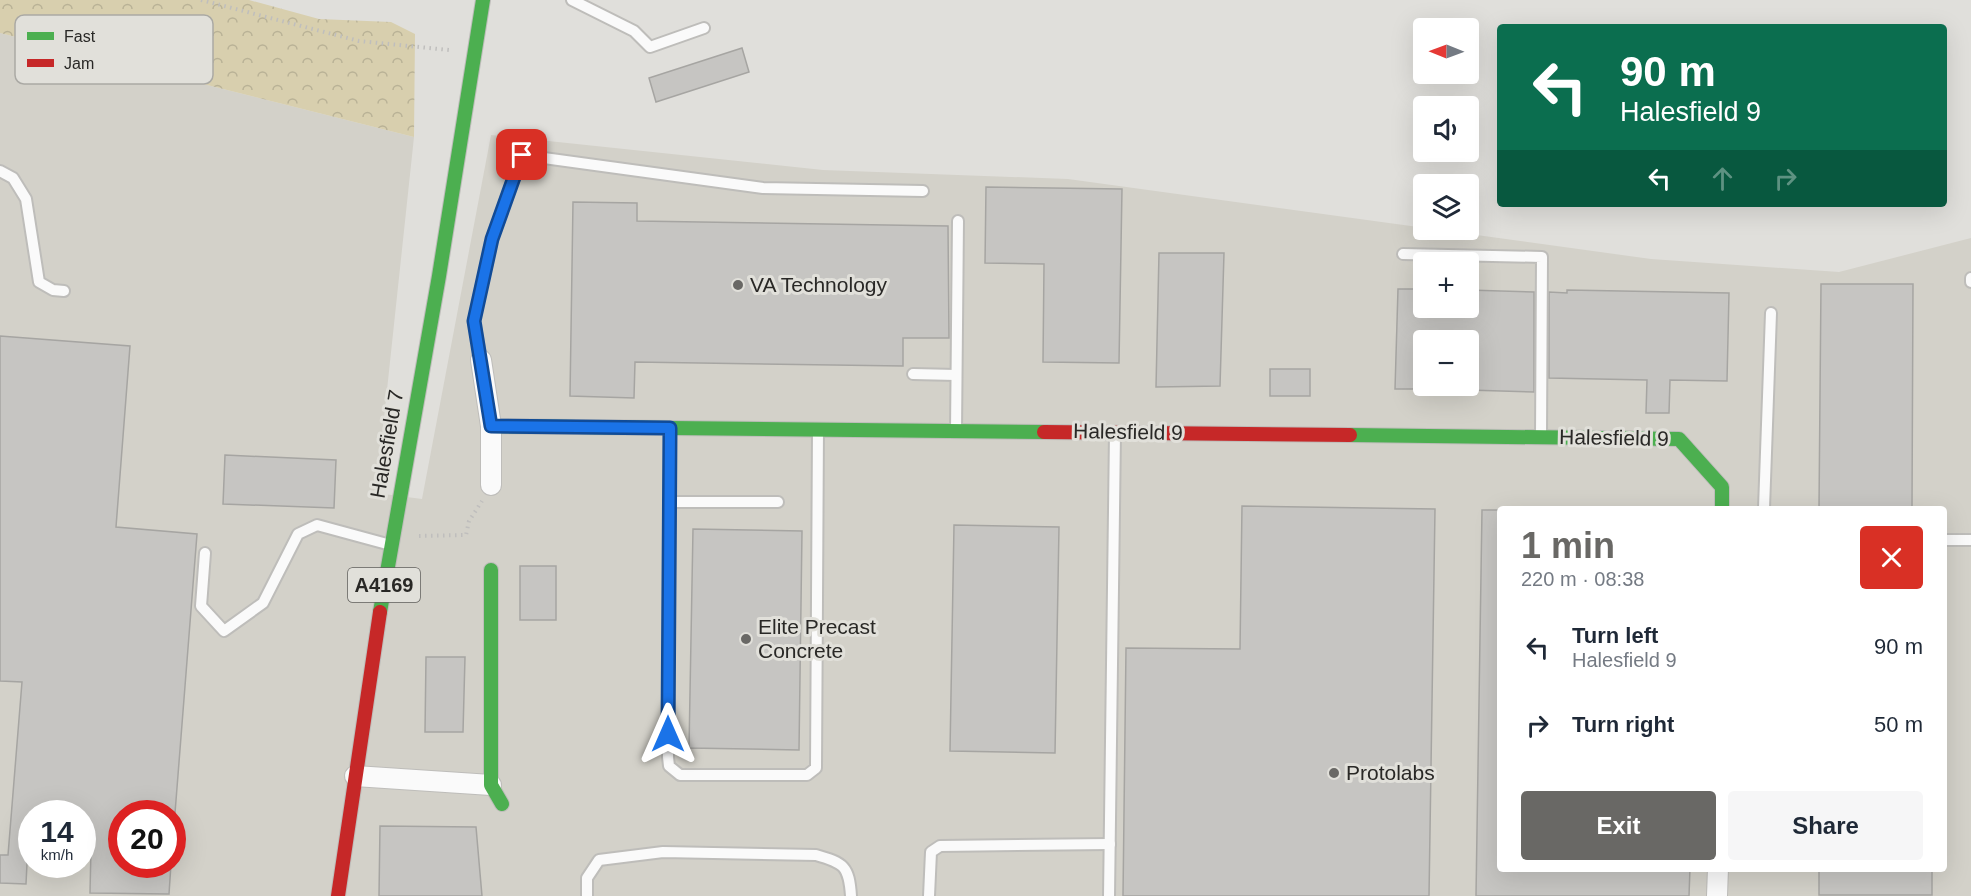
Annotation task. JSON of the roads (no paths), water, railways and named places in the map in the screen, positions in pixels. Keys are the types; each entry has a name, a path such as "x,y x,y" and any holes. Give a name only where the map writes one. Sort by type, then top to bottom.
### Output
{"street":[{"name":"Halesfield 7","path":"338,896 390,545 439,276 483,0"},
{"path":"481,360 491,426 491,485"},
{"name":"Halesfield 9","path":"491,426 1679,438 1722,487 1722,506"},
{"path":"491,570 491,785 502,804"},
{"path":"355,776 491,785"},
{"path":"1717,896 1718,872"}],"lane":[{"path":"572,0 585,4 634,31 650,47 704,28"},
{"path":"481,360 474,321 492,239 522,155 763,188 923,191"},
{"path":"0,171 13,178 26,199 39,282 53,290 64,291"},
{"path":"956,431 958,221"},
{"path":"1403,254 1542,257 1541,437"},
{"path":"1764,506 1771,313"},
{"path":"914,374 956,375"},
{"path":"670,428 669,766 680,775 807,775 813,773 818,759 818,429"},
{"path":"1109,896 1115,432"},
{"path":"669,502 778,502"},
{"path":"205,553 201,606 224,631 263,603 298,534 317,525 390,545"},
{"path":"1947,540 1971,540"},
{"path":"929,896 931,852 939,846 1110,844"},
{"path":"587,896 587,878 599,860 663,852 816,855 840,862 850,876 851,896"}],"place":[{"name":"VA Technology","path":"738,285"},
{"name":"Elite Precast Concrete","path":"746,639"},
{"name":"Protolabs","path":"1334,773"}]}
